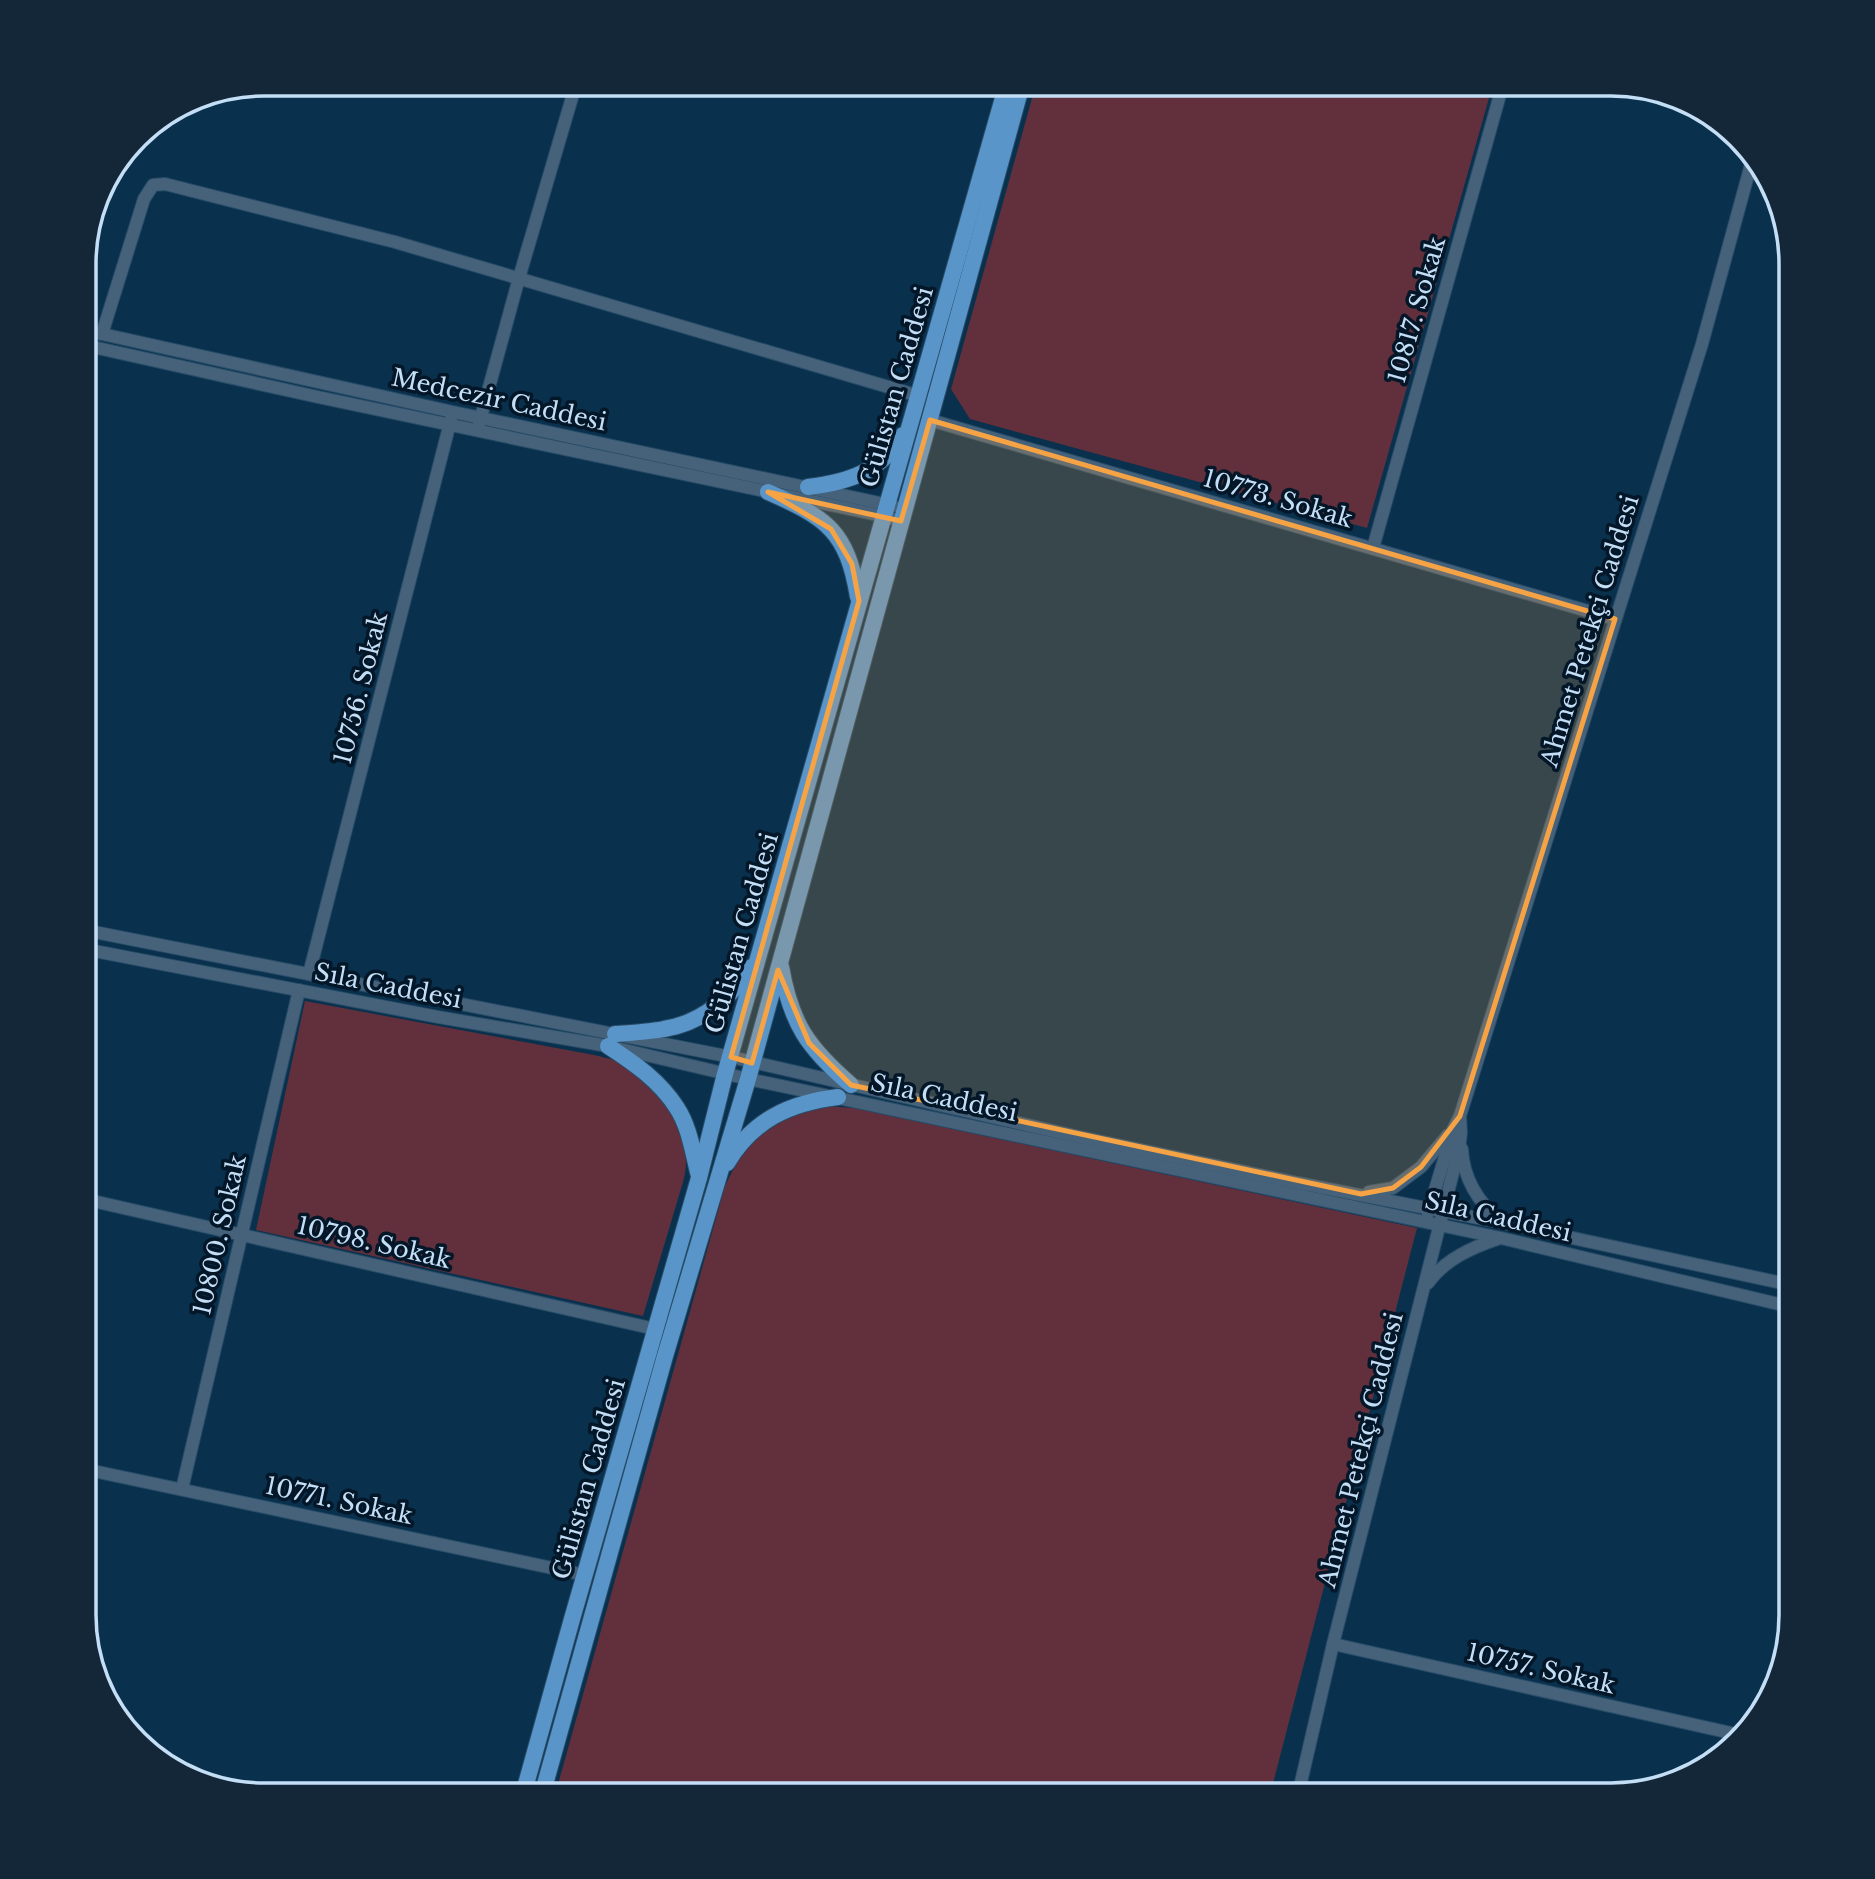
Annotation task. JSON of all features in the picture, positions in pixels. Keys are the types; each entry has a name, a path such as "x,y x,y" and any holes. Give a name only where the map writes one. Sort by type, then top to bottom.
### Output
{"main road":[{"name":"Gülistan Caddesi","path":"526,1783 1003,97"},
{"name":"Gülistan Caddesi","path":"545,1783 665,1356 748,1079 1019,97"},
{"path":"808,487 835,484 872,469 891,452 912,421"},
{"path":"768,492 800,506 831,529 852,564 859,601"},
{"path":"611,1040 692,1022 716,1006 739,985 759,956"},
{"path":"780,961 795,1018 809,1043 851,1085"},
{"path":"611,1040 654,1081 678,1110 691,1144 699,1178"},
{"path":"718,1177 742,1140 764,1121 806,1102 838,1097"}],"street":[{"path":"479,431 480,417 572,96"},
{"name":"10817. Sokak","path":"1373,548 1499,97"},
{"name":"Ahmet Petekçi Caddesi","path":"1426,1222 1457,1131 1702,344 1749,170"},
{"path":"102,334 144,199 153,185 165,184 382,238 919,396"},
{"name":"Medcezir Caddesi","path":"97,333 452,419 479,431 768,492 885,510"},
{"name":"Medcezir Caddesi","path":"97,348 452,419 480,417 808,487 903,515"},
{"name":"10756. Sokak","path":"309,974 452,419"},
{"name":"10773. Sokak","path":"930,420 1615,619"},
{"path":"97,932 309,974 611,1040"},
{"name":"Sıla Caddesi","path":"96,951 299,990 731,1057 1080,1137 1779,1281"},
{"name":"10800. Sokak","path":"182,1489 299,990"},
{"name":"Sıla Caddesi","path":"611,1040 725,1074 1501,1238 1779,1304"},
{"path":"1361,1194 1393,1188 1421,1167 1457,1131"},
{"path":"1457,1131 1468,1178 1488,1211 1503,1223"},
{"name":"Ahmet Petekçi Caddesi","path":"1301,1783 1333,1644 1459,1149 1457,1131"},
{"name":"10798. Sokak","path":"96,1202 655,1329"},
{"path":"1423,1289 1434,1275 1457,1257 1501,1238"},
{"name":"10771. Sokak","path":"96,1471 585,1575"},
{"name":"10757. Sokak","path":"1333,1644 1729,1733"}],"highlighted area":[{"path":"930,420 1615,619 1460,1116 1421,1167 1393,1188 1361,1194 851,1085 809,1043 778,970 752,1063 731,1057 859,601 852,564 831,529 768,492 901,521"}],"shaded area":[{"path":"1032,97 1489,97 1367,528 970,419 951,389"},
{"path":"305,1001 594,1055 616,1061 642,1077 664,1102 672,1116 684,1145 686,1160 683,1182 643,1316 256,1230"},
{"path":"824,1106 854,1108 1417,1228 1273,1783 558,1783 725,1186 752,1142 775,1124"}]}
